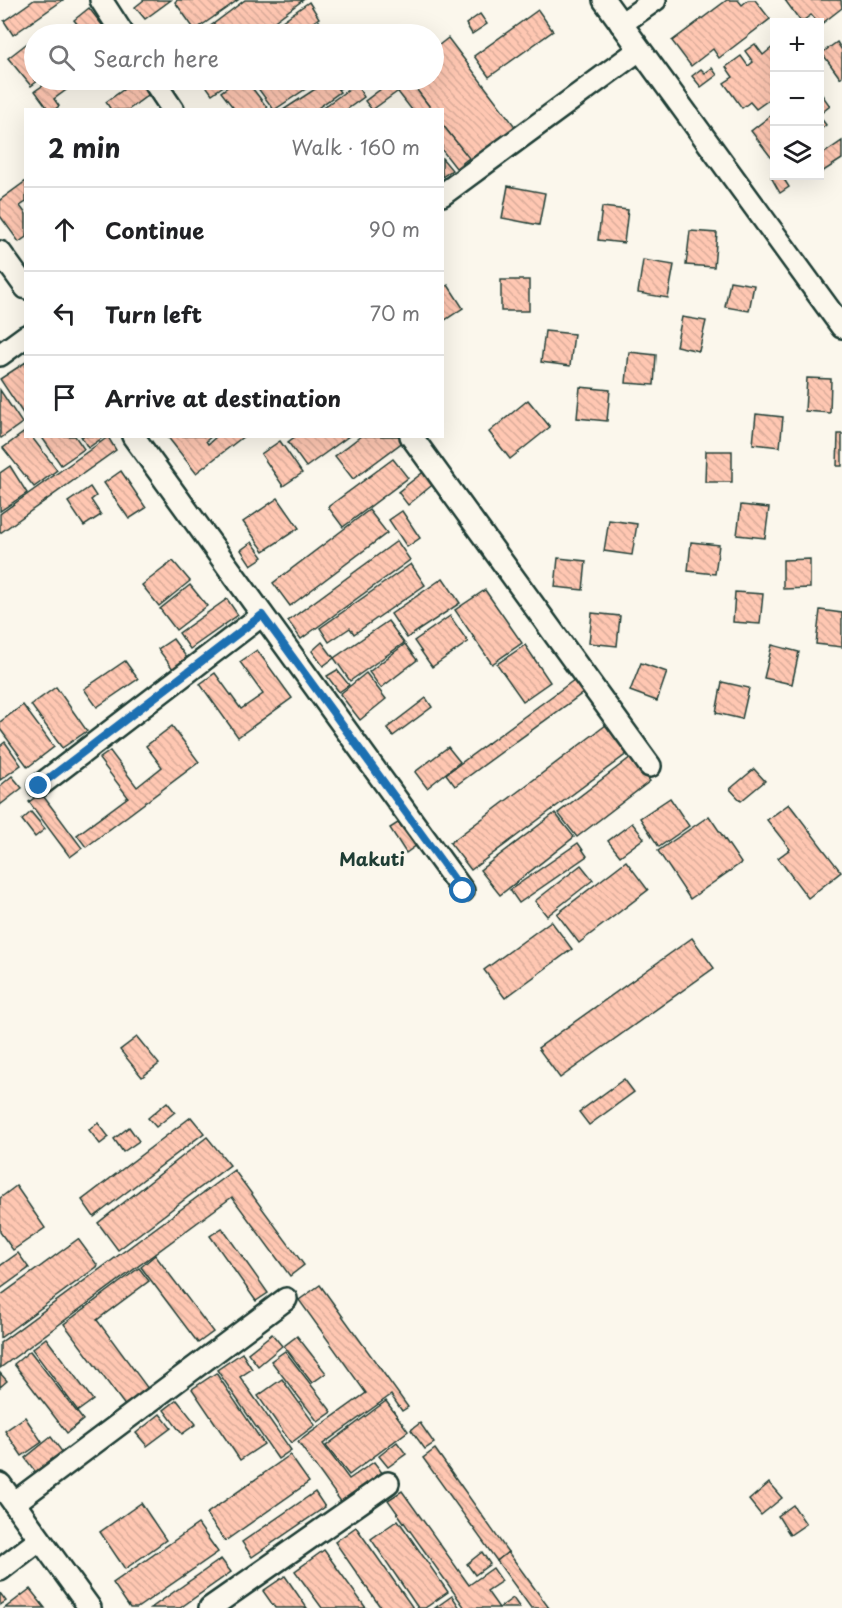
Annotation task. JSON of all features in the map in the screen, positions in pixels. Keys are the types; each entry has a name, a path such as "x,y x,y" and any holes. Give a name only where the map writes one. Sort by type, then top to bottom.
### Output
{"street":[{"path":"101,0 117,24"},
{"path":"604,0 842,327"},
{"path":"621,24 655,0"},
{"path":"444,194 639,50"},
{"path":"160,90 172,108"},
{"path":"0,252 24,285"},
{"path":"0,355 24,337"},
{"path":"134,438 463,891"},
{"path":"412,438 650,765"},
{"path":"39,786 262,615"},
{"path":"14,1503 286,1299"},
{"path":"210,1608 388,1483"},
{"path":"0,1484 90,1608"},
{"path":"0,1570 39,1540"}],"building":[{"path":"34,0 63,0 29,24 24,24 24,27 13,35 4,21"},
{"path":"144,0 171,0 145,19 135,7"},
{"path":"177,0 238,0 204,24 191,24 175,2"},
{"path":"245,0 303,0 271,24 213,24"},
{"path":"727,0 738,0 742,5 748,0 755,0 770,19 719,58 713,49 691,66 672,41"},
{"path":"785,0 841,0 842,8 824,22 824,18 814,18 811,15 807,18 798,18"},
{"path":"309,2 319,18 310,24 278,24"},
{"path":"89,8 101,24 77,24 74,20"},
{"path":"538,10 553,31 489,77 474,56"},
{"path":"480,14 487,24 472,34 466,24"},
{"path":"448,38 517,129 472,163 444,127 444,108 430,108 417,90 444,90 444,41"},
{"path":"837,42 842,50 842,76 840,78 824,56 824,52"},
{"path":"755,44 763,55 770,49 770,99 756,109 750,102 742,108 724,83 733,77 726,67 741,56 748,66 753,62 745,51"},
{"path":"24,46 24,77 8,58"},
{"path":"712,68 717,75 701,87 692,76 701,69 705,73"},
{"path":"66,90 54,99 59,106 56,108 48,108 35,91"},
{"path":"123,90 150,90 152,92 131,108 110,108 106,102"},
{"path":"224,90 254,90 267,108 233,108 221,92"},
{"path":"259,90 304,90 277,108 273,108"},
{"path":"314,90 338,90 340,92 318,108 286,108"},
{"path":"348,90 360,90 364,97 349,108 323,108"},
{"path":"380,90 400,90 375,108 370,108 365,101"},
{"path":"417,90 430,108 410,108 398,92"},
{"path":"824,98 830,106 824,111"},
{"path":"770,116 770,156 751,131"},
{"path":"444,127 469,158 456,168 444,153"},
{"path":"842,141 842,159 824,171 824,153"},
{"path":"444,160 452,170 444,176"},
{"path":"773,180 785,180 789,187 780,193"},
{"path":"24,182 24,203 20,206 24,211 24,238 19,242 0,216 0,200"},
{"path":"508,186 545,193 539,225 502,218"},
{"path":"602,207 628,210 624,243 598,240"},
{"path":"690,231 717,233 714,267 686,265"},
{"path":"643,260 674,265 668,298 638,293"},
{"path":"501,280 529,280 529,311 501,311"},
{"path":"730,281 754,285 749,311 725,307"},
{"path":"448,285 463,308 444,321 444,288"},
{"path":"682,317 706,321 699,351 676,346"},
{"path":"545,331 574,334 570,366 541,362"},
{"path":"629,352 656,355 654,385 626,383"},
{"path":"24,363 24,415 0,379"},
{"path":"807,378 831,379 830,413 805,411"},
{"path":"580,387 610,390 607,421 577,418"},
{"path":"0,390 22,423 1,438 0,437"},
{"path":"528,400 550,427 510,459 489,432"},
{"path":"756,414 783,417 780,447 753,444"},
{"path":"24,432 24,438 33,438 57,470 34,487 3,448"},
{"path":"838,434 842,434 842,466 837,466"},
{"path":"42,438 76,438 84,449 61,465"},
{"path":"82,438 102,438 88,448"},
{"path":"109,438 116,450 0,533 0,514"},
{"path":"169,438 210,438 206,441 208,444 215,438 241,438 196,473"},
{"path":"293,438 346,438 306,467 288,442"},
{"path":"358,438 402,438 404,441 353,479 335,456"},
{"path":"280,441 302,473 283,486 261,454"},
{"path":"706,451 732,451 732,482 705,482"},
{"path":"393,459 408,478 343,527 328,507"},
{"path":"10,466 27,493 0,511 0,473"},
{"path":"426,470 436,482 408,505 398,492"},
{"path":"121,471 146,508 129,519 104,483"},
{"path":"90,487 96,496 91,500 101,515 84,526 68,502"},
{"path":"278,498 299,528 264,551 243,522"},
{"path":"741,505 769,508 765,538 737,535"},
{"path":"369,510 387,533 290,606 273,583"},
{"path":"402,511 420,538 407,547 389,520"},
{"path":"609,520 637,524 632,555 604,551"},
{"path":"397,541 410,560 301,639 288,621"},
{"path":"252,542 263,557 251,565 241,550"},
{"path":"691,542 719,545 715,574 688,571"},
{"path":"558,558 586,561 583,590 555,587"},
{"path":"810,559 810,588 783,589 783,560"},
{"path":"173,561 190,581 159,606 142,585"},
{"path":"411,564 425,585 354,634 350,628 329,642 320,628"},
{"path":"443,578 460,603 407,638 391,614"},
{"path":"190,585 207,606 176,630 160,609"},
{"path":"485,590 522,643 492,664 455,610"},
{"path":"735,592 763,594 760,624 733,622"},
{"path":"227,599 238,615 190,649 179,633"},
{"path":"820,610 842,613 842,647 816,644"},
{"path":"592,613 620,616 617,646 589,643"},
{"path":"450,616 468,642 432,667 414,641"},
{"path":"388,621 404,643 350,681 334,658"},
{"path":"173,639 190,662 176,673 158,649"},
{"path":"322,642 334,658 323,666 312,651"},
{"path":"405,644 417,660 381,688 369,672"},
{"path":"525,645 550,682 523,701 497,664"},
{"path":"772,645 799,652 792,684 764,678"},
{"path":"257,650 292,698 238,737 200,684 215,673 241,709 263,694 240,662"},
{"path":"125,661 138,679 97,707 84,689"},
{"path":"641,663 667,672 657,701 630,691"},
{"path":"337,670 349,685 339,692 327,676"},
{"path":"366,673 386,699 360,720 340,694"},
{"path":"578,677 587,690 455,786 446,774"},
{"path":"722,682 749,688 742,719 716,713"},
{"path":"56,687 87,731 62,748 31,705"},
{"path":"426,698 432,707 393,736 387,728"},
{"path":"23,705 54,747 28,767 0,729 0,722"},
{"path":"606,725 628,753 471,870 450,843"},
{"path":"172,726 199,762 86,847 77,835 128,797 99,759 110,751 137,787 162,767 146,746"},
{"path":"5,742 21,765 0,780 0,746"},
{"path":"448,747 460,762 427,788 415,772"},
{"path":"631,757 650,781 577,837 558,813"},
{"path":"754,769 765,781 741,801 730,789"},
{"path":"12,776 22,788 0,805 0,786"},
{"path":"41,793 82,848 70,857 29,802"},
{"path":"670,798 689,826 659,847 640,818"},
{"path":"789,804 841,872 808,898 778,858 790,849 767,820"},
{"path":"31,812 45,829 35,837 22,820"},
{"path":"555,813 574,837 500,895 480,870"},
{"path":"709,816 741,863 690,899 658,851"},
{"path":"401,821 417,845 406,853 390,828"},
{"path":"632,823 644,838 620,856 608,841"},
{"path":"578,843 587,856 519,903 510,890"},
{"path":"626,861 648,890 579,943 557,914"},
{"path":"581,865 593,880 547,916 535,901"},
{"path":"551,921 572,949 505,998 484,970"},
{"path":"692,938 714,968 560,1078 538,1048"},
{"path":"137,1037 159,1064 142,1077 120,1050"},
{"path":"624,1079 634,1092 589,1125 579,1112"},
{"path":"167,1102 175,1112 156,1127 148,1118"},
{"path":"191,1117 204,1133 94,1217 82,1200"},
{"path":"98,1123 109,1137 100,1144 89,1130"},
{"path":"129,1127 139,1141 123,1152 114,1139"},
{"path":"207,1137 230,1165 118,1250 98,1223"},
{"path":"234,1170 304,1265 290,1276 232,1197 0,1368 0,1343"},
{"path":"16,1186 45,1228 13,1250 0,1232 0,1198"},
{"path":"222,1228 268,1293 256,1301 210,1236"},
{"path":"78,1239 98,1266 0,1338 0,1296"},
{"path":"18,1253 29,1268 0,1289 0,1266"},
{"path":"155,1255 213,1332 198,1343 141,1267"},
{"path":"139,1268 149,1281 97,1320 149,1390 126,1407 64,1324"},
{"path":"320,1285 408,1407 402,1411 391,1395 323,1444 349,1479 374,1462 383,1474 342,1503 298,1442 366,1393 299,1300"},
{"path":"272,1334 282,1346 258,1366 248,1353"},
{"path":"297,1336 326,1373 312,1383 284,1346"},
{"path":"46,1338 93,1400 78,1411 32,1349"},
{"path":"30,1351 83,1420 67,1433 14,1364"},
{"path":"285,1351 332,1412 318,1422 271,1361"},
{"path":"242,1353 252,1369 240,1377 291,1450 278,1459 217,1370"},
{"path":"0,1373 7,1381 0,1387"},
{"path":"216,1373 264,1444 240,1460 192,1389"},
{"path":"282,1379 315,1425 291,1443 258,1396"},
{"path":"177,1400 196,1424 182,1434 164,1410"},
{"path":"386,1401 408,1431 349,1475 326,1446"},
{"path":"160,1414 171,1428 147,1446 136,1433"},
{"path":"25,1417 42,1442 22,1456 5,1431"},
{"path":"420,1423 434,1443 425,1449 411,1430"},
{"path":"51,1437 63,1453 37,1474 25,1458"},
{"path":"397,1442 406,1454 388,1467 379,1456"},
{"path":"435,1449 508,1552 497,1561 423,1458"},
{"path":"290,1455 309,1482 225,1541 206,1514"},
{"path":"769,1483 782,1498 761,1515 749,1500"},
{"path":"402,1491 469,1585 493,1568 502,1581 487,1591 499,1608 465,1608 388,1500"},
{"path":"315,1492 325,1507 252,1557 242,1542"},
{"path":"141,1503 166,1540 125,1569 100,1532"},
{"path":"793,1505 806,1524 790,1535 778,1516"},
{"path":"398,1520 448,1592 425,1608 418,1608 371,1539"},
{"path":"198,1524 218,1552 137,1608 130,1608 113,1583"},
{"path":"356,1527 413,1608 381,1608 335,1542"},
{"path":"324,1550 366,1608 322,1608 295,1571"},
{"path":"482,1552 490,1564 475,1575 467,1564"},
{"path":"508,1552 549,1608 531,1608 497,1561"},
{"path":"221,1559 231,1572 180,1608 151,1608"},
{"path":"285,1576 307,1608 275,1608 263,1591"},
{"path":"30,1589 45,1608 5,1608"},
{"path":"0,1593 6,1601 0,1605"},
{"path":"452,1596 460,1608 435,1608"},
{"path":"513,1598 520,1608 499,1608"}],"district":[{"name":"Makuti","path":"372,858"}],"route":[{"path":"39,786 262,615 463,891"}]}
